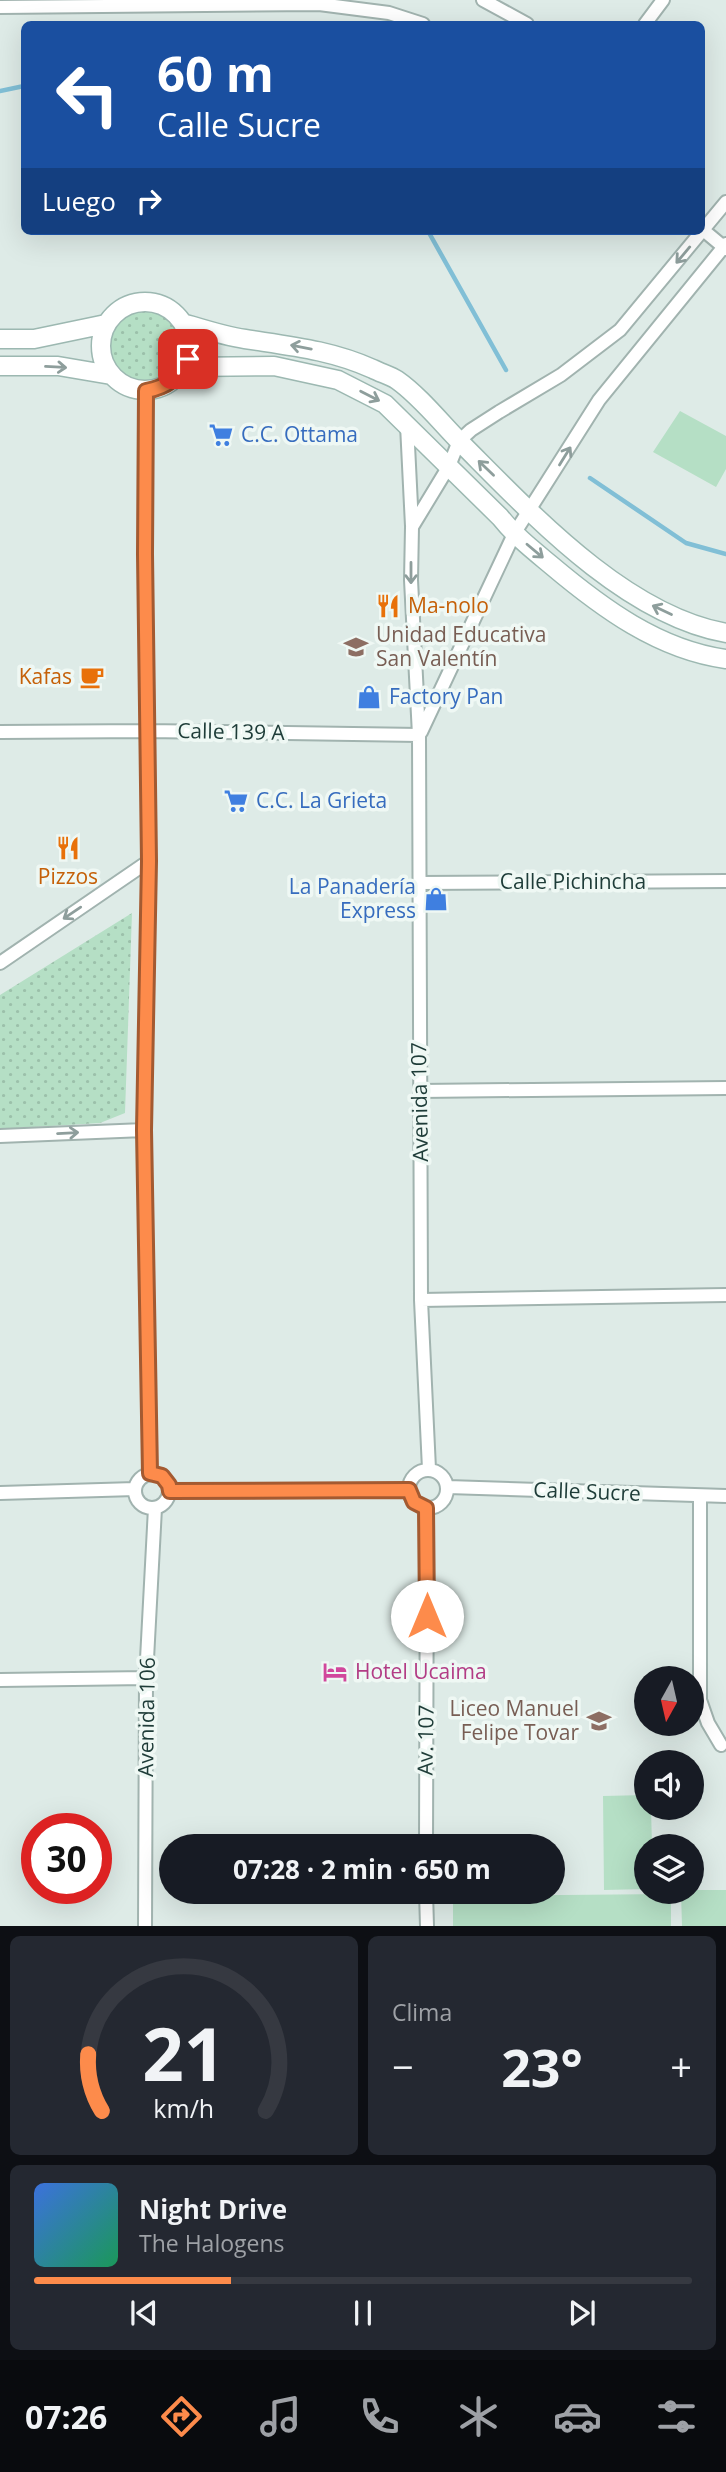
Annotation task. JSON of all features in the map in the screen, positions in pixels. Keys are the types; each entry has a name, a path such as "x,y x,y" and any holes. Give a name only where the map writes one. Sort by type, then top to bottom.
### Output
{"street":[{"path":"483,0 522,21"},
{"path":"647,21 663,0"},
{"path":"0,7 319,2 389,13 414,21"},
{"path":"705,226 726,202"},
{"path":"419,735 514,534 599,400 725,247 705,231"},
{"path":"412,527 449,466 459,441 489,418 561,376 620,330 697,235"},
{"path":"149,302 169,309 183,323 189,340 188,359 169,384 146,391 133,389 121,384 111,375 101,355 100,344 106,324 116,312 128,305 149,302"},
{"path":"183,323 242,339 296,345 347,358 397,380 562,542 642,601 712,631 726,634"},
{"path":"0,339 34,340 106,324"},
{"path":"0,366 58,366 111,375"},
{"path":"184,367 274,366 300,370 338,380 385,404 514,534 601,606 639,629 709,657 726,659"},
{"path":"146,391 149,861 144,1130 150,1473"},
{"name":"Avenida 107","path":"407,425 419,735 421,1300 429,1469"},
{"name":"Calle 139 A","path":"0,732 419,735"},
{"path":"0,963 149,861"},
{"name":"Calle Pichincha","path":"419,883 726,881"},
{"path":"420,1091 726,1088"},
{"path":"0,1136 144,1130"},
{"path":"421,1300 726,1295"},
{"path":"429,1469 442,1475 448,1487 440,1505 426,1508 414,1502 409,1490 416,1473 429,1469"},
{"path":"150,1473 162,1476 170,1491 166,1502 155,1508 143,1506 138,1501 135,1489 140,1478 150,1473"},
{"name":"Calle Sucre","path":"448,1487 726,1496"},
{"path":"0,1493 135,1489"},
{"path":"170,1491 409,1490"},
{"path":"700,1496 700,1700 708,1723 721,1745"},
{"name":"Avenida 106","path":"145,1926 146,1678 155,1508"},
{"name":"Av. 107","path":"426,1508 426,1834"},
{"path":"0,1679 146,1678"},
{"path":"426,1904 427,1926"}],"green space":[{"path":"145,307 160,310 173,318 181,331 184,346 181,361 173,374 160,382 145,385 130,382 117,374 109,361 106,346 109,331 117,318 130,310"},
{"path":"680,411 726,436 726,469 716,487 653,452"},
{"path":"132,913 125,1113 100,1123 0,1129 0,995"},
{"path":"634,1795 634,1820 651,1820 652,1834 634,1834 634,1889 604,1890 603,1796"},
{"path":"704,1890 726,1890 726,1926 682,1926 681,1904 704,1904"},
{"path":"634,1894 634,1904 671,1904 671,1926 453,1926 453,1904 565,1904 565,1895"}],"waterway":[{"path":"0,91 21,87"},
{"path":"430,235 506,370"},
{"path":"590,478 686,543 726,554"}],"place":[{"name":"C.C. Ottama","path":"221,435"},
{"name":"Ma-nolo","path":"388,606"},
{"name":"Unidad Educativa San Valentín","path":"356,647"},
{"name":"Kafas","path":"92,677"},
{"name":"Factory Pan","path":"369,697"},
{"name":"C.C. La Grieta","path":"236,801"},
{"name":"Pizzos","path":"68,848"},
{"name":"La Panadería Express","path":"436,899"},
{"name":"Hotel Ucaima","path":"335,1672"},
{"name":"Liceo Manuel Felipe Tovar","path":"599,1721"}],"route":[{"path":"188,359 178,376 169,384 146,391 149,861 144,1130 150,1473 166,1479 170,1491 409,1490 414,1502 426,1508 427,1616"}]}
